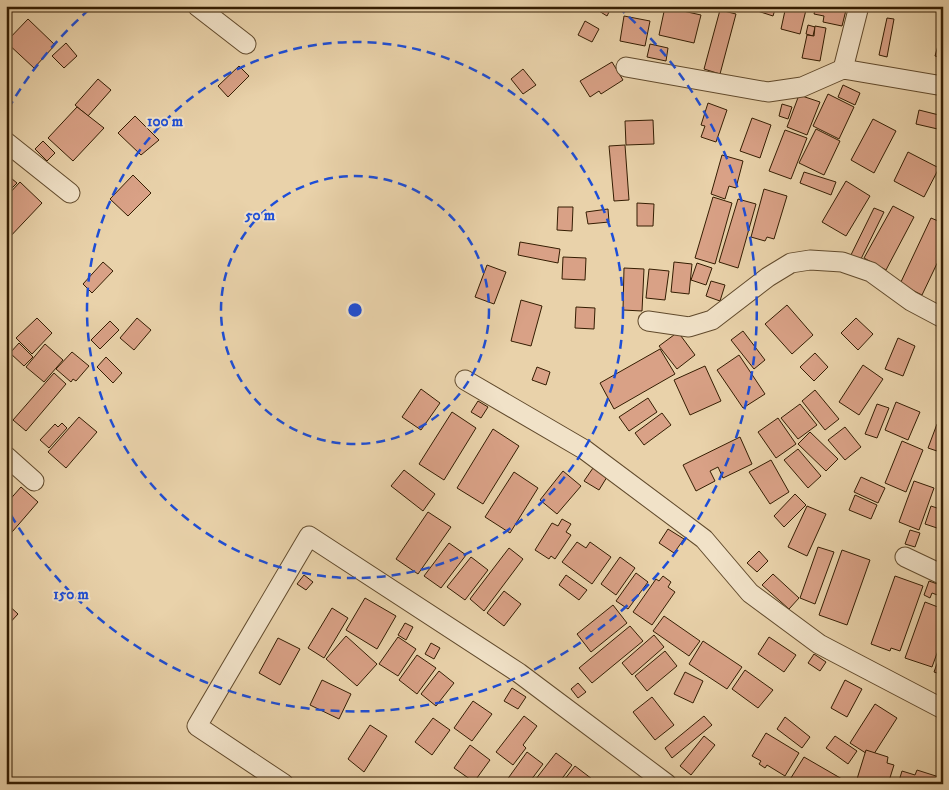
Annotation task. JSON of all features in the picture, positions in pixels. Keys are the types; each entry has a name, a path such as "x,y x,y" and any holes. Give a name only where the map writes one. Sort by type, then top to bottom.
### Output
{"street":[{"path":"197,6 246,44"},
{"path":"843,69 859,6"},
{"path":"626,67 768,92 802,88 843,69 943,86"},
{"path":"6,142 70,193"},
{"path":"648,321 688,327 712,320 768,277 791,263 810,260 842,262 872,272 911,301 943,318"},
{"path":"465,380 585,450 704,539 750,593 819,644 943,709"},
{"path":"6,456 34,481"},
{"path":"284,784 197,726 308,536 519,673 667,784"},
{"path":"905,557 943,575"}],"building":[{"path":"591,6 612,6 607,16"},
{"path":"742,6 776,6 773,16"},
{"path":"786,6 807,6 800,34 781,29"},
{"path":"816,6 847,6 842,26 823,22 824,16 814,14"},
{"path":"665,7 701,15 694,43 659,35"},
{"path":"720,10 736,14 720,74 704,69"},
{"path":"624,16 650,21 645,46 620,41"},
{"path":"887,18 894,19 887,57 879,55"},
{"path":"28,19 55,45 34,68 6,42"},
{"path":"585,21 599,29 592,42 578,35"},
{"path":"808,25 815,27 813,36 806,34"},
{"path":"815,26 826,28 820,61 802,58 807,35 814,36"},
{"path":"943,28 943,58 935,56"},
{"path":"66,43 77,56 64,68 52,56"},
{"path":"650,44 668,48 666,61 647,57"},
{"path":"612,62 623,80 601,94 599,91 590,97 580,81"},
{"path":"239,66 249,76 228,97 218,86"},
{"path":"523,69 536,85 523,94 511,79"},
{"path":"98,79 111,90 88,116 75,105"},
{"path":"843,85 860,93 855,105 838,97"},
{"path":"828,94 854,107 839,139 813,126"},
{"path":"799,95 820,102 807,135 787,127"},
{"path":"708,103 727,110 716,142 701,137 705,126 701,125"},
{"path":"782,104 792,107 788,119 779,116"},
{"path":"77,107 104,128 73,161 48,138"},
{"path":"919,110 943,116 942,130 916,124"},
{"path":"135,116 159,140 141,155 118,133"},
{"path":"752,118 771,125 760,158 740,151"},
{"path":"873,119 896,131 874,173 851,160"},
{"path":"653,120 654,144 626,145 625,121"},
{"path":"816,129 840,141 824,175 799,163"},
{"path":"785,130 807,138 791,179 769,171"},
{"path":"43,141 55,153 47,161 35,149"},
{"path":"625,145 629,200 614,201 609,146"},
{"path":"908,152 939,168 924,197 894,181"},
{"path":"722,155 743,161 736,188 729,186 725,199 711,194"},
{"path":"804,172 836,182 831,195 800,183"},
{"path":"6,174 17,183 6,194"},
{"path":"133,175 151,193 128,216 110,199"},
{"path":"846,181 870,196 846,236 822,222"},
{"path":"20,182 42,203 6,241 6,197"},
{"path":"764,189 787,196 774,239 767,237 765,241 751,237"},
{"path":"713,197 732,203 715,264 695,258"},
{"path":"738,199 756,204 738,268 719,262"},
{"path":"637,203 654,204 653,226 637,226"},
{"path":"893,206 914,217 886,270 864,258"},
{"path":"558,207 573,207 572,231 557,230"},
{"path":"874,208 884,212 858,265 848,261"},
{"path":"608,209 609,222 588,224 586,212"},
{"path":"931,218 943,223 943,251 922,295 900,284"},
{"path":"520,242 560,249 558,263 518,255"},
{"path":"563,257 586,258 585,280 562,279"},
{"path":"103,262 113,271 92,293 83,284"},
{"path":"674,262 692,264 689,294 671,292"},
{"path":"697,263 712,268 706,285 691,280"},
{"path":"487,265 506,272 494,304 475,297"},
{"path":"624,268 644,269 642,311 623,310"},
{"path":"649,269 669,271 665,300 646,298"},
{"path":"711,281 725,285 720,301 706,296"},
{"path":"521,300 542,306 531,346 511,341"},
{"path":"787,305 813,335 792,354 765,324"},
{"path":"576,307 595,308 594,329 575,328"},
{"path":"37,318 52,333 32,354 16,338"},
{"path":"137,318 151,330 134,350 120,338"},
{"path":"856,318 873,334 858,350 841,333"},
{"path":"110,321 119,330 100,349 91,340"},
{"path":"743,331 765,360 754,369 731,340"},
{"path":"678,332 695,355 677,369 659,346"},
{"path":"898,338 915,346 903,376 885,369"},
{"path":"19,343 33,357 24,366 10,353"},
{"path":"45,344 63,360 44,382 26,367"},
{"path":"660,349 675,374 614,409 600,383"},
{"path":"72,352 89,366 76,381 73,379 71,382 56,369"},
{"path":"815,353 828,367 814,381 800,367"},
{"path":"739,355 765,394 743,408 717,370"},
{"path":"106,357 122,373 113,383 97,367"},
{"path":"863,365 883,379 859,415 839,402"},
{"path":"705,366 721,401 690,415 674,380"},
{"path":"537,367 550,372 546,385 532,380"},
{"path":"54,373 66,384 26,431 13,420"},
{"path":"421,389 440,403 421,430 402,417"},
{"path":"815,390 839,419 825,430 802,401"},
{"path":"648,398 657,412 629,431 619,417"},
{"path":"478,401 488,407 481,418 471,412"},
{"path":"896,402 920,412 908,440 885,430"},
{"path":"800,404 817,425 798,439 781,418"},
{"path":"877,404 889,408 877,438 865,434"},
{"path":"452,412 476,428 444,480 419,464"},
{"path":"662,413 671,425 644,445 635,433"},
{"path":"79,417 97,432 66,468 48,452"},
{"path":"778,418 796,444 776,458 758,432"},
{"path":"62,423 67,428 49,448 40,440 55,424 58,427"},
{"path":"937,424 943,426 943,453 928,448"},
{"path":"845,427 861,447 845,460 828,440"},
{"path":"493,429 519,446 483,504 457,488"},
{"path":"810,432 838,459 826,471 798,444"},
{"path":"740,437 752,464 723,478 718,467 710,471 715,481 696,491 683,465"},
{"path":"902,441 923,450 906,492 885,483"},
{"path":"798,449 821,476 808,488 784,460"},
{"path":"771,460 789,492 770,504 749,472"},
{"path":"593,468 607,477 599,490 584,481"},
{"path":"404,470 435,494 423,511 391,486"},
{"path":"563,471 581,486 557,514 540,500"},
{"path":"514,472 538,488 510,533 485,517"},
{"path":"861,477 885,488 878,503 854,492"},
{"path":"914,481 934,488 919,530 899,522"},
{"path":"21,487 38,502 6,539 6,504"},
{"path":"795,494 806,505 784,527 774,516"},
{"path":"855,495 877,505 871,519 849,510"},
{"path":"807,506 826,514 807,556 788,547"},
{"path":"931,506 943,510 943,530 925,524"},
{"path":"428,512 451,527 418,574 396,559"},
{"path":"562,519 571,524 566,532 571,535 555,559 551,556 549,559 535,550 552,523 558,526"},
{"path":"668,529 684,539 674,553 659,543"},
{"path":"910,530 920,533 915,547 905,544"},
{"path":"577,542 586,548 590,542 611,557 592,584 562,562"},
{"path":"449,543 466,555 441,588 424,576"},
{"path":"818,547 834,552 815,604 800,598"},
{"path":"509,548 523,559 484,611 470,599"},
{"path":"842,550 870,560 847,625 819,615"},
{"path":"759,551 768,561 757,572 747,563"},
{"path":"471,557 488,570 465,600 447,587"},
{"path":"620,557 635,568 616,595 601,584"},
{"path":"636,573 648,582 628,609 616,601"},
{"path":"773,574 799,598 789,609 762,585"},
{"path":"304,575 313,582 306,590 297,584"},
{"path":"566,575 587,590 579,600 559,585"},
{"path":"663,576 671,582 668,587 675,592 652,625 633,612 656,579 659,581"},
{"path":"895,576 923,586 900,651 891,648 890,651 871,644"},
{"path":"929,581 943,586 940,596 932,593 930,598 924,595"},
{"path":"504,591 521,604 504,626 487,613"},
{"path":"365,598 396,616 377,649 346,630"},
{"path":"925,602 943,609 943,637 932,667 905,658"},
{"path":"6,603 18,614 6,627"},
{"path":"613,605 627,623 591,652 577,634"},
{"path":"332,608 348,618 324,658 308,648"},
{"path":"664,616 700,641 689,656 653,631"},
{"path":"405,623 413,627 406,640 398,635"},
{"path":"630,626 643,641 592,683 579,668"},
{"path":"654,635 664,647 632,675 622,663"},
{"path":"346,636 377,664 357,686 326,659"},
{"path":"398,637 416,649 398,676 379,664"},
{"path":"769,637 796,655 784,672 758,654"},
{"path":"278,638 300,649 280,685 259,673"},
{"path":"703,641 742,667 727,689 689,664"},
{"path":"431,643 440,648 434,659 425,654"},
{"path":"943,647 943,675 934,672"},
{"path":"665,651 677,666 647,691 635,676"},
{"path":"814,654 826,662 820,671 808,663"},
{"path":"417,655 436,668 417,694 399,680"},
{"path":"745,670 773,690 758,708 732,689"},
{"path":"439,671 454,683 436,706 421,694"},
{"path":"685,672 703,681 693,703 674,694"},
{"path":"322,680 351,694 339,719 310,705"},
{"path":"845,680 862,689 847,717 831,708"},
{"path":"578,683 586,692 578,698 571,689"},
{"path":"512,688 526,697 518,709 504,701"},
{"path":"652,697 674,725 655,740 633,712"},
{"path":"473,701 492,714 472,741 454,728"},
{"path":"875,704 897,718 872,757 850,743"},
{"path":"524,716 537,726 523,745 526,748 513,765 496,752"},
{"path":"704,716 712,725 672,758 665,748"},
{"path":"785,717 810,737 802,748 777,729"},
{"path":"433,718 450,730 432,755 415,742"},
{"path":"370,725 387,736 364,772 348,759"},
{"path":"766,733 799,753 785,776 767,765 765,768 759,764 761,761 752,756"},
{"path":"704,736 715,745 691,775 680,766"},
{"path":"835,736 857,751 848,764 826,748"},
{"path":"470,745 490,760 474,782 454,768"},
{"path":"866,750 888,757 887,763 894,765 888,784 870,784 857,779"},
{"path":"527,752 543,764 528,784 504,784"},
{"path":"556,753 572,765 558,784 532,784"},
{"path":"804,757 842,779 839,784 793,784 789,781"},
{"path":"575,766 592,779 589,784 561,784"},
{"path":"917,770 939,777 937,784 898,784 902,771 915,775"}]}
